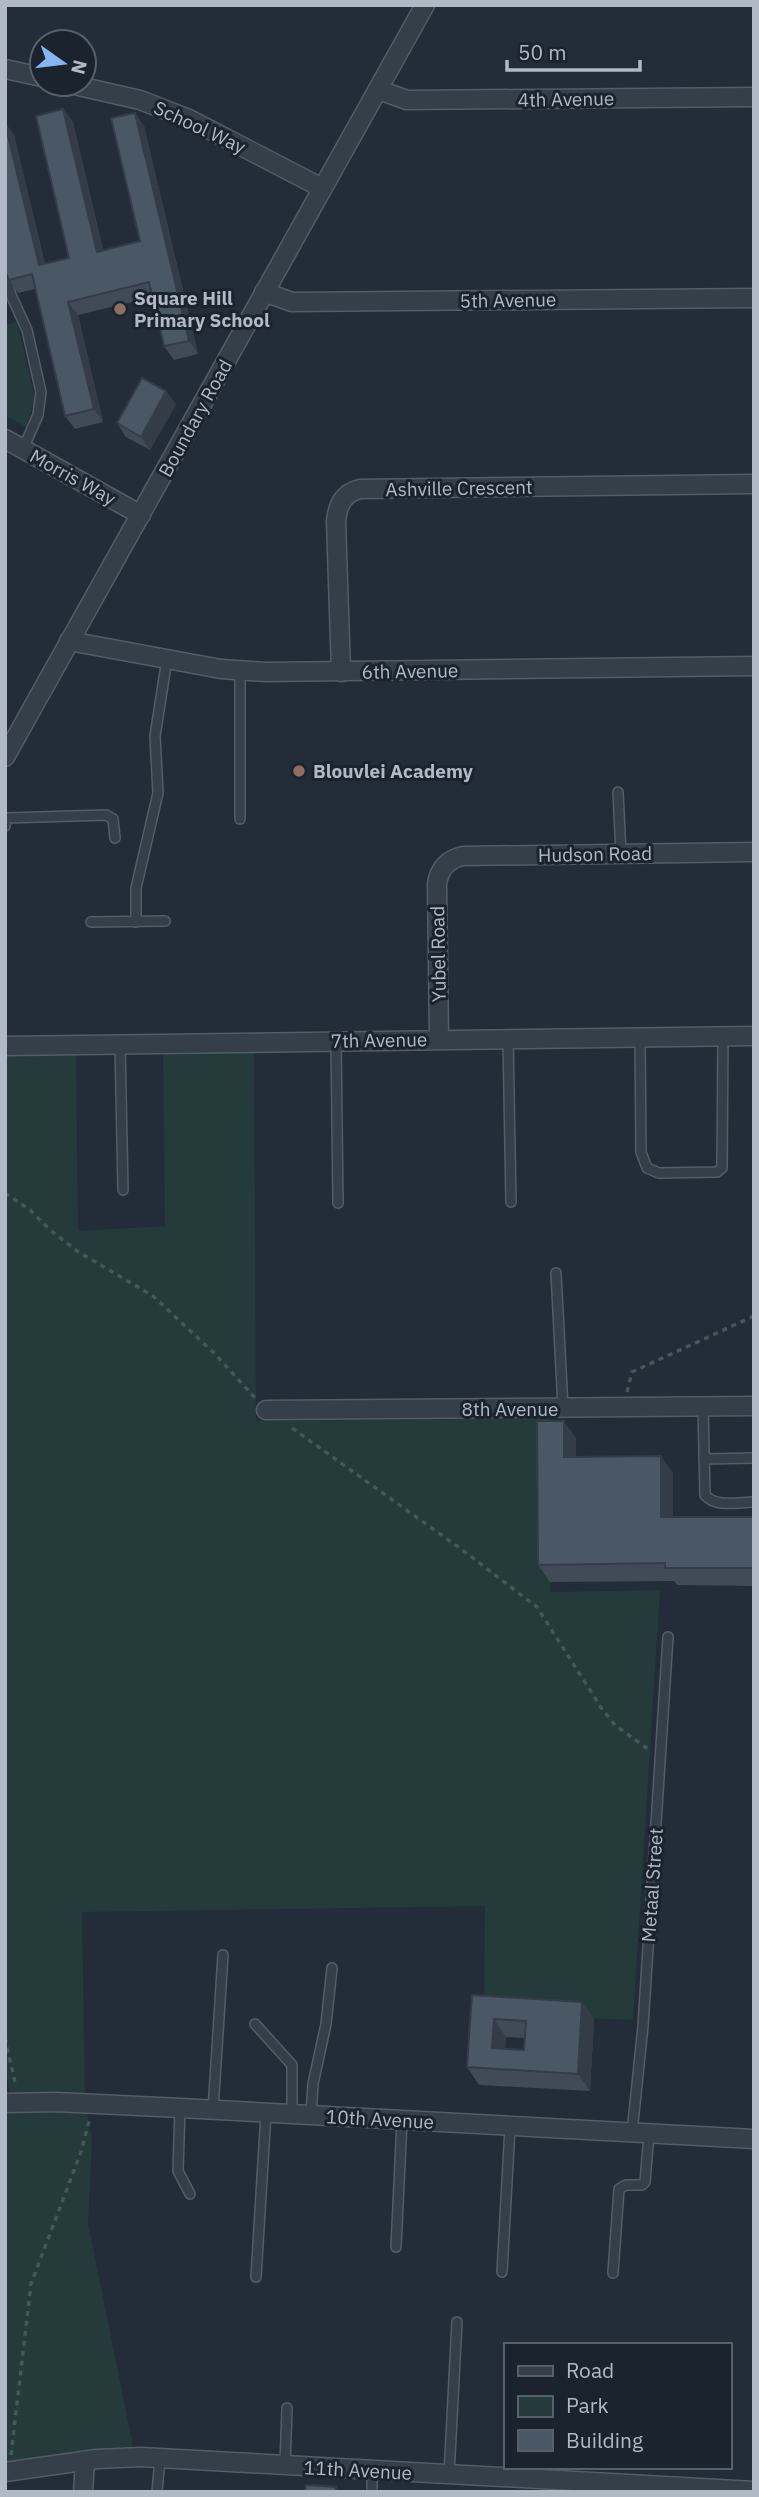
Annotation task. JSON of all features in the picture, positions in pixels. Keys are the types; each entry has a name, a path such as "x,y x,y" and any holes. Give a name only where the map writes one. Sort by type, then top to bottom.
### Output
{"street":[{"name":"Boundary Road","path":"5,757 425,5"},
{"path":"5,69 28,74"},
{"name":"School Way","path":"98,90 140,100 189,119 322,188"},
{"name":"4th Avenue","path":"379,90 407,100 754,97"},
{"name":"5th Avenue","path":"264,292 292,302 754,298"},
{"name":"Morris Way","path":"5,439 141,515"},
{"name":"Ashville Crescent","path":"341,672 336,521 340,504 349,492 360,489 754,484"},
{"name":"6th Avenue","path":"69,641 167,660 240,670 341,672 754,666"},
{"name":"Hudson Road","path":"442,870 453,859 463,856 754,852"},
{"name":"Yubel Road","path":"439,1038 437,884 442,870"},
{"name":"7th Avenue","path":"5,1046 439,1038 754,1036"},
{"name":"8th Avenue","path":"266,1410 754,1406"},
{"name":"10th Avenue","path":"12,2102 180,2108 754,2140"},
{"name":"11th Avenue","path":"8,2472 115,2458 160,2459 449,2475 496,2485 521,2473 754,2491"},
{"path":"83,2492 85,2461"}],"lane":[{"path":"5,274 10,295 27,330 41,392 38,415 23,449"},
{"path":"136,922 136,888 158,793 155,736 167,660"},
{"path":"240,670 240,819"},
{"path":"618,792 621,854"},
{"path":"5,826 5,818 106,815 113,819 114,838"},
{"path":"91,922 165,921"},
{"path":"640,1037 641,1152 647,1168 659,1173 717,1172 722,1168 723,1036"},
{"path":"508,1038 511,1202"},
{"path":"336,1041 338,1203"},
{"path":"120,1044 122,1190"},
{"path":"556,1273 563,1409"},
{"path":"703,1407 704,1490 708,1499 718,1503 754,1502"},
{"path":"704,1459 754,1458"},
{"name":"Metaal Street","path":"613,2273 619,2189 626,2185 642,2185 645,2182 641,2134 643,2026 668,1637"},
{"path":"213,2110 223,1955"},
{"path":"311,2116 313,2084 327,2017 332,1968"},
{"path":"255,2024 292,2065 292,2115"},
{"path":"180,2108 178,2171 190,2194"},
{"path":"256,2277 266,2113"},
{"path":"396,2248 402,2121"},
{"path":"502,2272 510,2127"},
{"path":"449,2475 457,2322"},
{"path":"285,2466 287,2408"},
{"path":"157,2492 160,2459"},
{"path":"372,2492 373,2471"}],"path":[{"path":"5,1193 30,1210 77,1251 153,1296 215,1354 266,1410 461,1549 537,1607 615,1725 661,1757"},
{"path":"624,1408 632,1373 754,1316"},
{"path":"5,2038 12,2102"},
{"path":"8,2472 31,2284 81,2152 93,2104"}],"green space":[{"path":"17,322 35,399 26,427 5,416 5,325"},
{"path":"254,1048 256,1421 549,1418 550,1592 660,1590 633,2020 484,2013 485,1906 82,1912 85,2102 92,2140 88,2223 133,2446 5,2462 5,2113 13,2112 5,2066 5,1051 76,1050 78,1231 165,1226 163,1049"}],"building":[{"path":"63,109 97,252 140,241 111,118 135,113 189,341 164,346 149,282 68,302 94,409 65,416 32,274 9,280 5,271 5,123 39,265 69,258 36,116"},
{"path":"142,378 166,391 141,437 117,423"},
{"path":"537,1421 564,1421 564,1457 661,1456 661,1517 754,1517 754,1568 665,1568 665,1563 538,1565"},
{"path":"472,1995 582,2002 578,2074 467,2067","holes":["494,2019 526,2021 524,2050 492,2048"]},
{"path":"306,2485 336,2487 335,2492 305,2492"}],"place":[{"name":"Square Hill Primary School","path":"120,309"},
{"name":"Blouvlei Academy","path":"299,771"}]}
